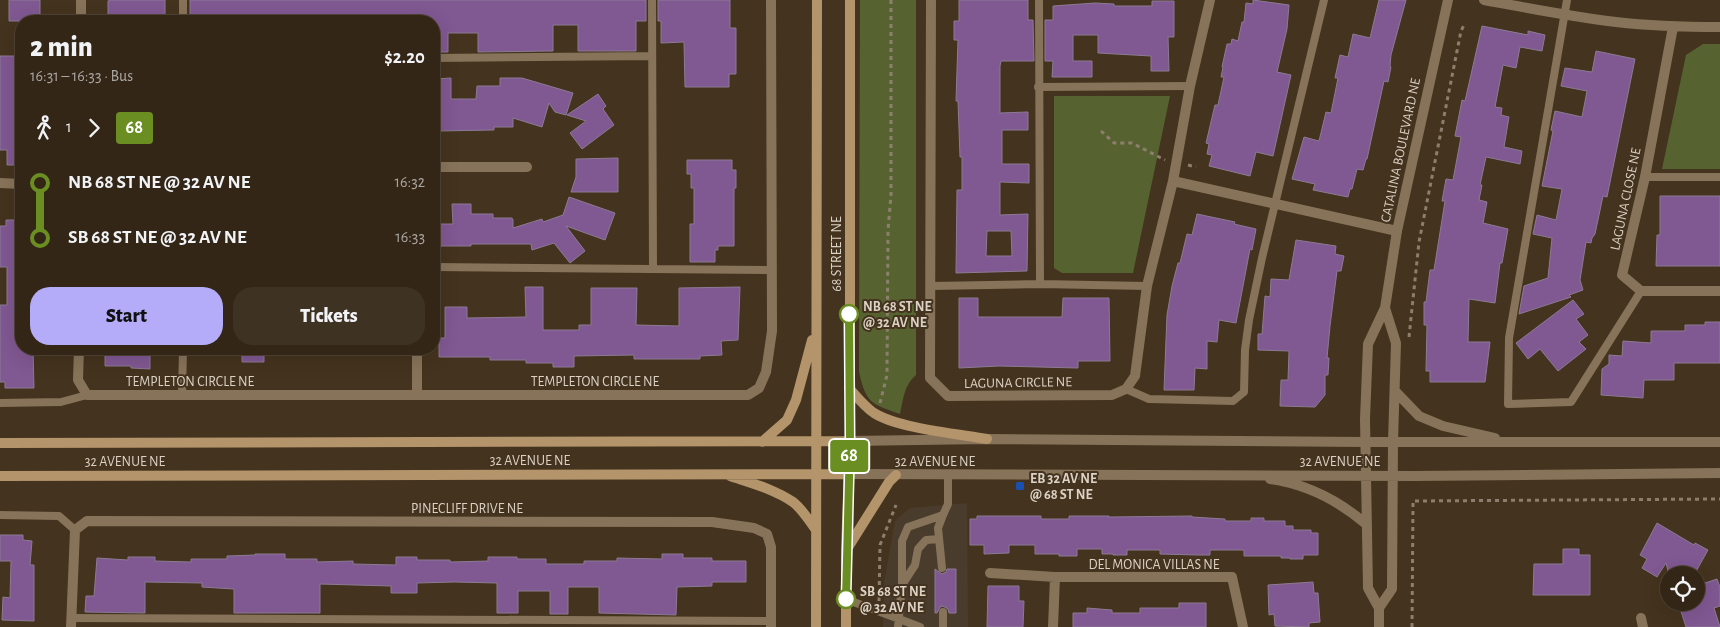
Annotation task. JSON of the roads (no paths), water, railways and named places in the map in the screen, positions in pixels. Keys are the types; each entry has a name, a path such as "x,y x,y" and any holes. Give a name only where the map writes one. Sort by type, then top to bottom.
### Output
{"main road":[{"name":"68 STREET NE","path":"816,627 817,0"},
{"name":"68 STREET NE","path":"846,627 846,550 850,441 850,0"},
{"path":"762,442 787,420 796,400 816,327"},
{"path":"849,388 863,404 882,417 903,424 987,439"},
{"name":"32 AVENUE NE","path":"0,444 850,441"},
{"path":"719,473 764,487 793,502 805,514 816,530"},
{"name":"32 AVENUE NE","path":"0,476 849,474"},
{"path":"846,550 889,482 896,475"}],"street":[{"path":"81,0 81,15"},
{"name":"TEMPLETON CIRCLE NE","path":"87,394 748,395 759,388 766,372 772,331 771,0"},
{"name":"LAGUNA CIRCLE NE","path":"931,0 930,378 948,396 1112,395 1126,389"},
{"path":"1126,389 1135,376 1147,286 1173,180 1190,86 1210,0"},
{"name":"CATALINA BOULEVARD NE","path":"1379,627 1379,608 1368,588 1365,442 1368,344 1386,308 1397,231 1448,0"},
{"path":"1484,0 1564,15 1617,22 1673,27 1720,27"},
{"name":"LAGUNA CLOSE NE","path":"1641,292 1622,275 1645,177 1673,27"},
{"path":"440,167 527,167"},
{"path":"1173,180 1397,231"},
{"path":"0,183 15,184"},
{"path":"1641,292 1720,291"},
{"name":"CATALINA BOULEVARD NE","path":"1379,608 1392,589 1396,343 1386,308"},
{"path":"79,355 78,380 87,394"},
{"path":"417,355 417,394"},
{"path":"1395,391 1419,416 1444,426 1516,442"},
{"name":"32 AVENUE NE","path":"850,441 987,439 1720,442"},
{"name":"32 AVENUE NE","path":"849,474 1720,474"},
{"path":"1232,474 1281,481 1308,489 1342,506 1366,524"},
{"name":"PINECLIFF DRIVE NE","path":"75,530 86,521 712,522 754,528 767,534 770,547 771,624"},
{"path":"71,623 75,530"},
{"name":"DEL MONICA VILLAS NE","path":"990,573 1055,578 1232,577 1243,627"},
{"path":"1053,627 1055,578"}],"lane":[{"path":"183,0 183,15"},
{"path":"652,0 653,269"},
{"path":"1039,0 1040,284"},
{"path":"1126,389 1149,400 1233,401 1244,392 1245,350 1249,320 1324,0"},
{"path":"1567,0 1509,338 1508,404 1571,402 1641,292"},
{"path":"440,58 652,56"},
{"path":"1038,87 1190,86"},
{"path":"1645,177 1720,177"},
{"path":"440,267 772,270"},
{"path":"931,286 1040,284 1147,286"},
{"path":"182,355 182,395"},
{"path":"0,403 61,402 87,394"},
{"path":"942,568 938,528 948,504 948,475"},
{"path":"0,515 59,516 75,530"},
{"path":"898,627 902,585 902,541 908,527 943,515"},
{"path":"902,585 915,566 918,549 926,540 939,539"},
{"path":"846,599 878,613 898,618 920,627"},
{"path":"943,612 944,627"},
{"path":"71,623 771,624"}],"place":[{"name":"NB 68 ST NE @ 32 AV NE","path":"849,314"},
{"name":"EB 32 AV NE @ 68 ST NE","path":"1020,486"},
{"name":"SB 68 ST NE @ 32 AV NE","path":"846,599"}]}
